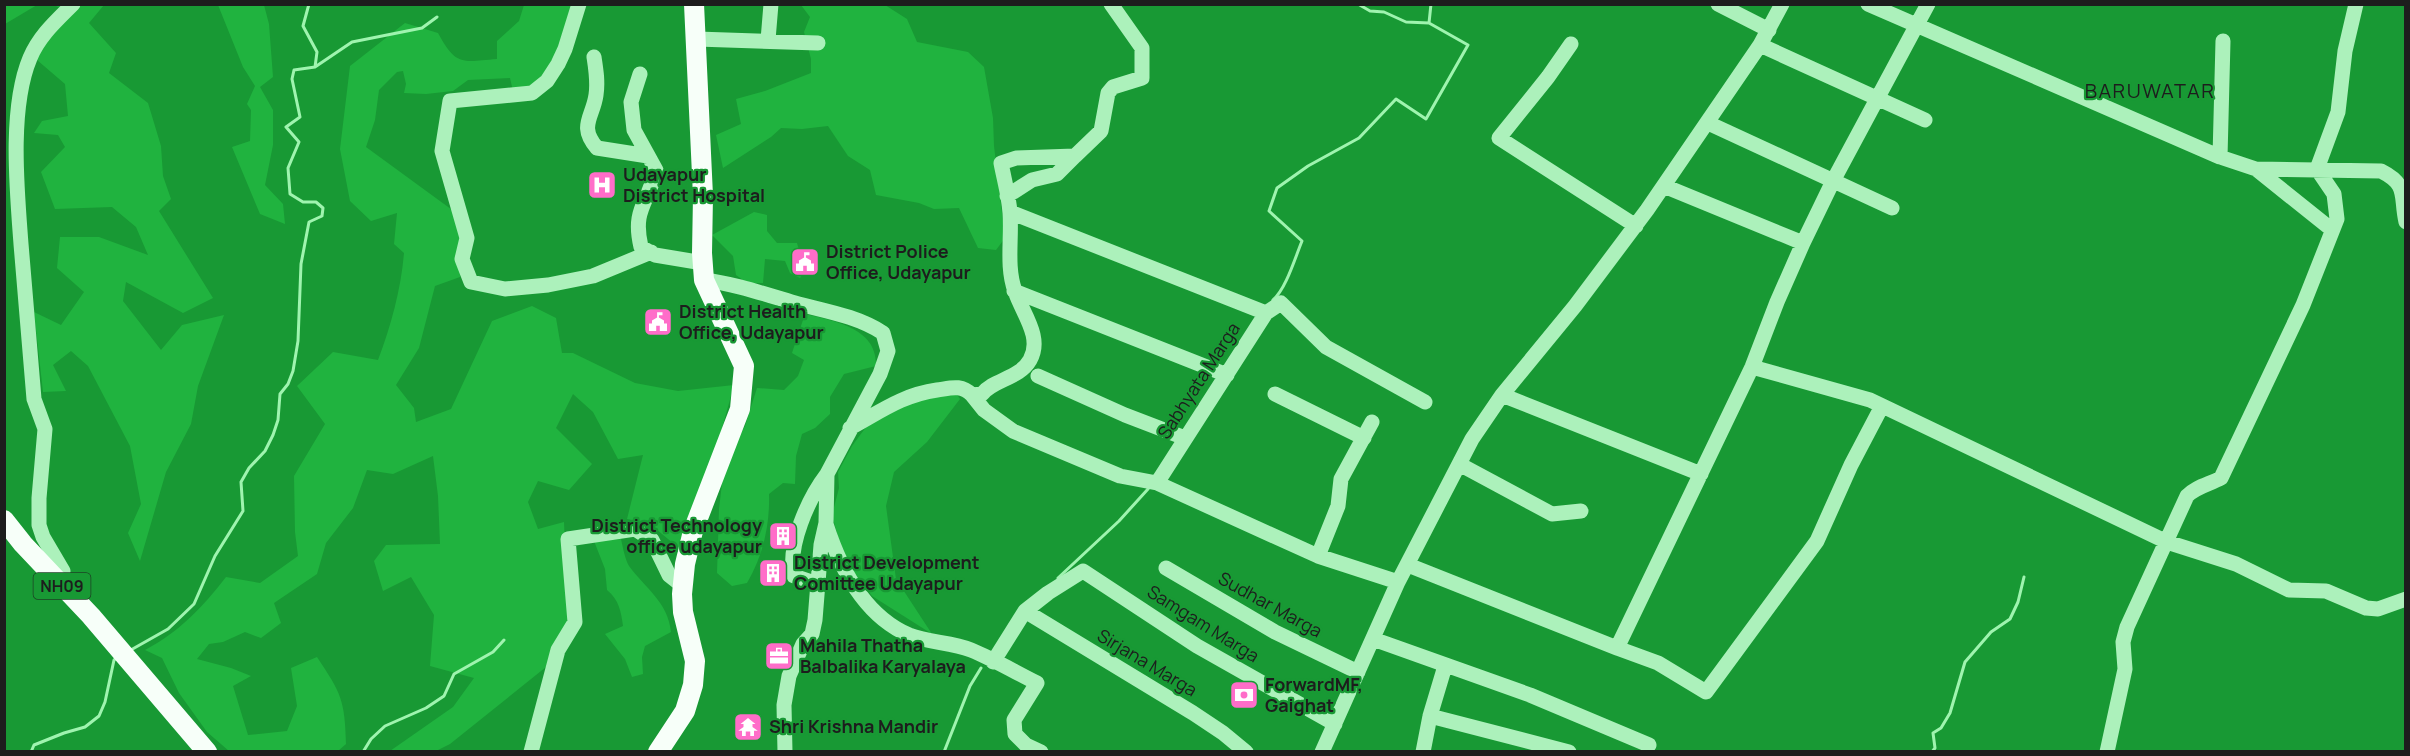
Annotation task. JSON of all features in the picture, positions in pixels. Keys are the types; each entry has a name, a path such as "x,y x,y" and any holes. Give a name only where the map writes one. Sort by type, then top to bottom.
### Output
{"main road":[{"path":"658,752 685,711 693,685 694,661 683,612 683,586 693,531 740,409 743,388 744,366 704,271 704,196 694,4"},
{"name":"NH09","path":"4,520 23,544 125,655 207,752"}],"street":[{"path":"60,584 63,571 43,537 38,515 45,429 34,399 16,188 16,128 23,83 30,57 45,33 72,4"},
{"path":"579,4 566,50 547,81 532,93 450,101 442,151 467,238 462,259 471,282 505,289 548,285 593,276 651,252"},
{"path":"768,40 771,4"},
{"path":"1007,196 1032,180 1057,174 1101,130 1107,93 1113,87 1142,78 1142,48 1111,4"},
{"path":"1719,4 1769,30"},
{"path":"1322,752 1398,582 1472,439 1502,395 1575,306 1636,226 1760,45 1782,4"},
{"path":"1868,4 2220,157 2256,169 2381,171 2391,176 2403,190 2406,222"},
{"path":"1617,648 1752,367 1803,243 1833,181 1928,4"},
{"path":"2317,169 2338,112 2345,51 2356,4"},
{"path":"697,39 818,43"},
{"path":"2220,157 2223,41"},
{"path":"1571,44 1548,77 1499,138 1636,226"},
{"path":"1760,45 1925,120"},
{"path":"594,57 597,78 596,96 587,121 589,139 597,148 648,156"},
{"path":"640,74 631,102 634,130 656,170 653,183 640,210 637,229 641,247 736,284 849,317 883,333 888,351 880,374 804,511 791,564 794,576 818,584"},
{"path":"1708,123 1892,208"},
{"path":"972,395 982,394 987,388 1023,369 1031,359 1035,344 1028,320 1014,291 1011,271 1010,212 1001,163 1016,158 1075,156"},
{"path":"2256,169 2331,229"},
{"path":"2107,752 2125,669 2123,642 2127,627 2187,496 2193,490 2221,478 2303,305 2331,229 2337,219 2334,194 2317,169"},
{"path":"1664,186 1803,243"},
{"name":"Sabhyata Marga","path":"1010,212 1266,313 1157,483"},
{"path":"1014,291 1227,375"},
{"path":"1266,313 1281,303 1326,347 1425,402"},
{"path":"1752,367 1844,392 1882,406 2167,542 2235,564 2289,590 2326,591 2366,608 2378,609 2406,599"},
{"path":"1038,376 1125,415 1185,438"},
{"path":"850,428 896,401 952,386 965,388 984,410 1013,431 1120,476 1157,483 1318,556 1398,582"},
{"path":"1275,394 1364,438"},
{"path":"1502,395 1701,474"},
{"path":"1408,565 1658,663 1707,693 1817,541 1851,465 1882,406"},
{"path":"1318,556 1338,506 1341,479 1372,422"},
{"path":"1459,464 1552,514 1581,511"},
{"path":"785,752 784,705 789,676 803,644 812,634 815,620 821,544 826,523 826,474"},
{"path":"826,523 833,546 855,586 879,616 909,634 972,650 1037,683 1014,720 1015,734 1026,745 1041,752"},
{"path":"531,752 558,650 575,622 568,539 635,529 652,540 669,575 683,586"},
{"name":"Sudhar Marga","path":"1166,568 1308,650 1358,672"},
{"name":"Samgam Marga","path":"1025,611 1083,571 1197,646 1335,724"},
{"path":"993,662 1025,611"},
{"name":"Sirjana Marga","path":"1025,611 1193,713 1246,752"},
{"path":"1373,639 1530,695 1649,745"},
{"path":"1423,752 1430,716 1445,666"},
{"path":"1430,716 1569,752"}],"green space":[{"path":"5,4 37,4 37,5 5,24"},
{"path":"54,5 104,5 89,23 116,53 109,73 148,103 161,146 163,176 171,199 159,211 213,298 183,313 126,282 123,301 161,350 182,325 224,315 198,386 191,424 166,472 140,561 128,533 141,504 130,446 88,366 71,351 53,365 66,391 43,392 34,312 61,325 84,292 57,268 60,237 99,237 148,255 136,227 112,207 55,209 41,172 65,147 58,135 34,133 42,121 68,116 65,84 37,60 60,8"},
{"path":"218,5 264,5 269,24 273,77 260,87 273,110 273,145 265,185 283,204 285,224 260,214 232,147 250,141 251,110 247,104 255,86 243,67"},
{"path":"524,5 576,5 564,44 537,84 513,91 510,78 468,80 453,91 426,94 404,93 406,84 403,71 397,72 379,90 375,120 366,147 455,212 466,242 460,277 435,286 419,348 396,385 414,408 416,422 451,409 492,321 532,306 556,318 562,353 573,353 635,383 678,391 734,385 716,450 680,549 650,524 627,519 643,455 618,459 593,412 573,394 556,428 592,464 569,490 538,481 528,502 538,529 564,522 568,619 546,667 450,744 436,751 390,751 453,707 474,678 430,666 434,615 411,577 383,591 374,561 386,545 440,544 438,496 433,456 393,474 367,470 353,508 326,543 317,574 274,603 281,623 261,638 245,632 223,642 209,644 197,659 251,676 233,686 248,735 287,731 297,706 291,668 317,657 332,680 343,707 346,744 338,751 229,751 207,732 179,693 162,658 145,650 190,618 226,577 260,583 298,556 294,476 325,424 297,386 333,352 378,360 383,347 398,294 404,253 394,244 397,213 371,221 350,201 340,149 350,66 405,23 438,33 455,57 461,60 497,59 497,41 519,21"},
{"path":"801,5 885,5 907,19 917,42 968,52 984,67 993,118 1005,238 996,250 978,248 959,208 934,209 919,203 876,195 870,170 848,156 828,126 802,129 781,128 723,168 716,135 741,124 736,99 765,91 811,73 811,59 804,32 810,17"},
{"path":"754,212 767,215 767,231 777,243 797,243 805,271 800,278 790,273 785,261 765,259 763,283 747,283 736,275 733,256 712,235"},
{"path":"805,314 852,328 862,335 870,343 875,353 876,366 844,374 830,397 830,414 815,428 802,434 796,456 795,484 783,483 769,494 767,529 757,562 747,583 732,586 717,573 719,509 724,466 736,437 745,426 757,388 784,390 798,376 804,360 792,353"},
{"path":"956,393 960,399 927,442 894,472 886,506 896,579 932,634 872,596 853,571 839,541 832,515 839,488 838,472 852,446 869,423 903,403"},
{"path":"621,539 629,566 661,604 666,612 671,632 645,646 642,657 643,674 632,677 625,659 605,634 623,626 619,606 607,590 605,569 594,541"}],"waterway":[{"path":"129,651 168,629 194,604 215,556 243,511 241,482 249,468 265,451 273,435 278,420 280,394 288,384 293,371 298,341 301,264 309,222 322,216 323,208 316,202 303,202 290,194 288,168 299,142 286,127 300,117 292,79 294,70 315,67 317,52 303,26 309,4"},
{"path":"1358,4 1370,11 1384,12 1406,22 1429,23"},
{"path":"1273,300 1286,281 1302,241 1269,211 1277,188 1308,166 1359,138 1396,99 1426,119 1468,45 1429,23 1431,4"},
{"path":"315,67 352,42 422,28 437,17"},
{"path":"1058,578 1119,521 1148,489"},
{"path":"1932,752 1935,748 1933,733 1941,728 1950,713 1965,662 1991,632 2010,619 2018,602 2024,577"},
{"path":"363,752 371,739 385,726 426,708 444,696 454,674 493,652 504,640"},
{"path":"31,752 34,745 85,727 99,716 105,702 114,660 118,657"},
{"path":"944,752 970,686 981,668"}],"place":[{"name":"Udayapur District Hospital","path":"602,185"},
{"name":"District Police Office, Udayapur","path":"805,262"},
{"name":"District Health Office, Udayapur","path":"658,322"},
{"name":"District Technology office udayapur","path":"783,536"},
{"name":"District Development Comittee Udayapur","path":"773,573"},
{"name":"Mahila Thatha Balbalika Karyalaya","path":"779,656"},
{"name":"ForwardMF, Gaighat","path":"1244,695"},
{"name":"Shri Krishna Mandir","path":"748,727"}],"district":[{"name":"BARUWATAR","path":"2150,91"}]}
